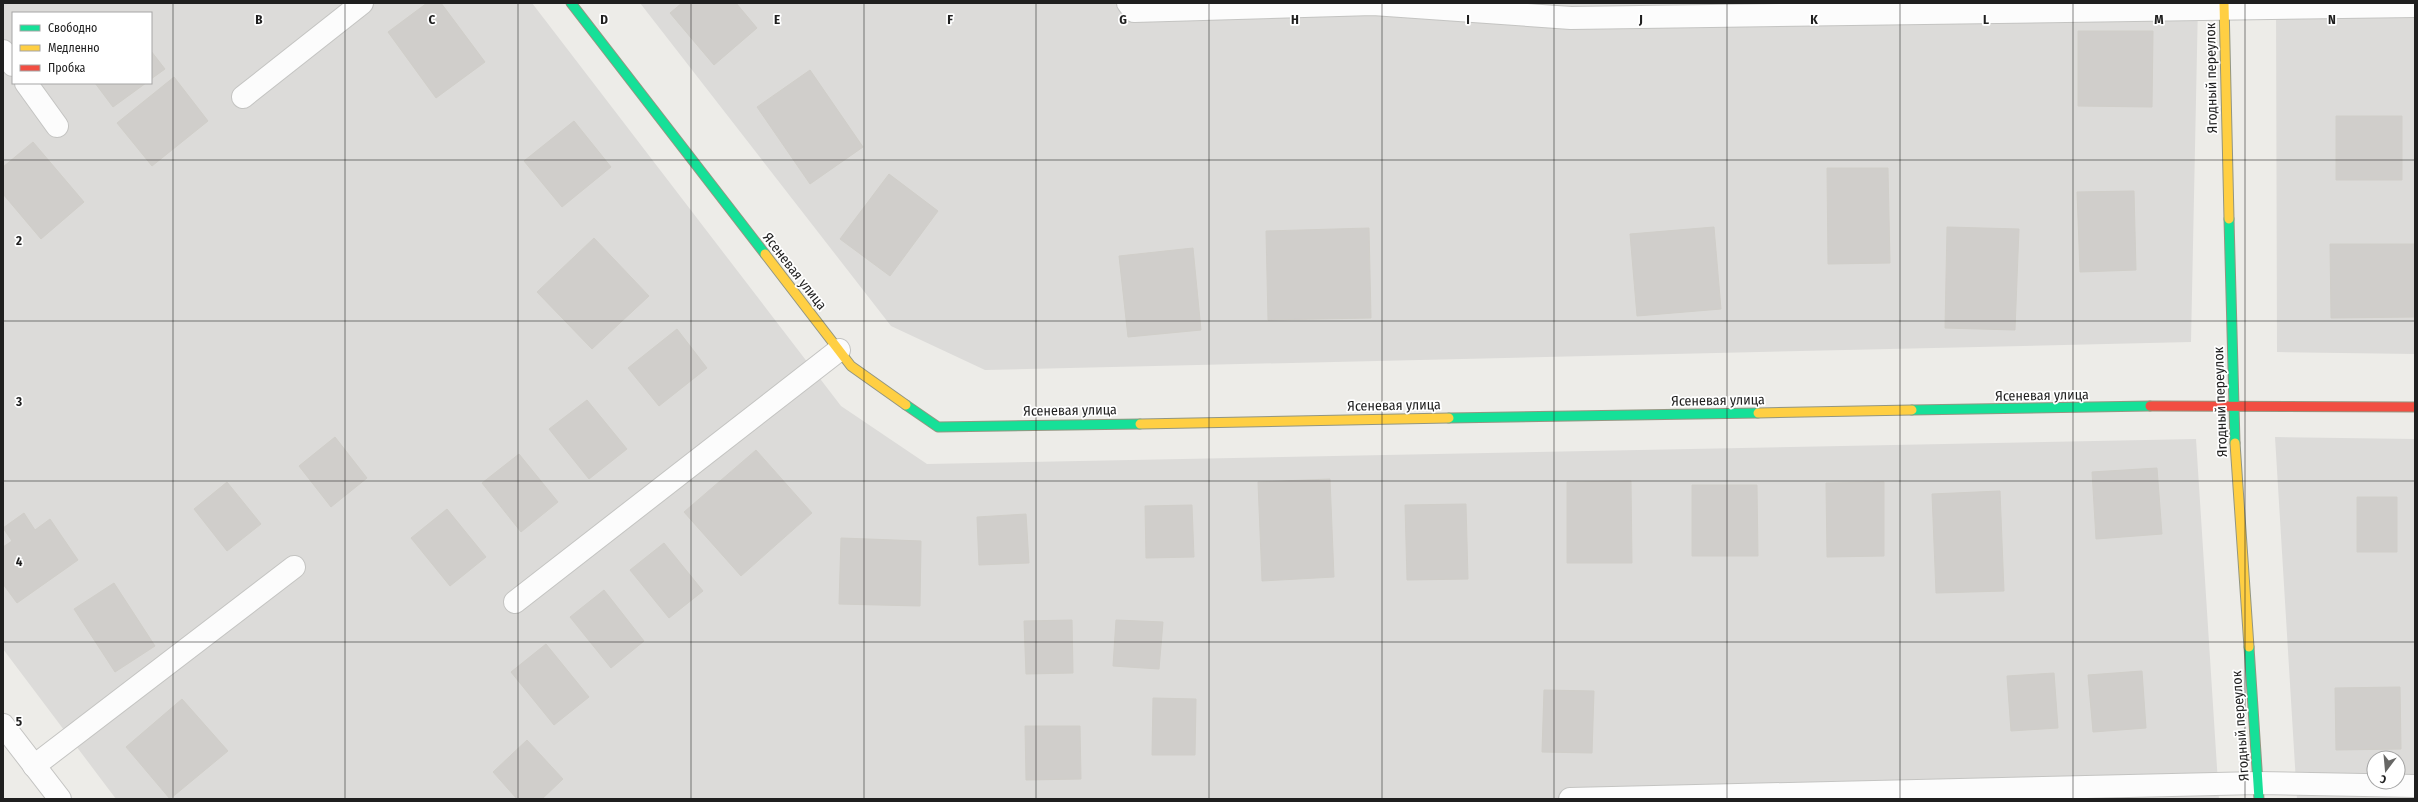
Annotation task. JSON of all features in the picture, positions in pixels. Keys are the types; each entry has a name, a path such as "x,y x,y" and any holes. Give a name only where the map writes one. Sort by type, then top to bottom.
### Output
{"street":[{"path":"243,97 362,3"},
{"name":"Ясеневая улица","path":"570,3 851,366 938,426 2233,405 2415,407"},
{"path":"1128,3 1134,11 1373,4 1571,18 2224,6 2415,6"},
{"name":"Ягодный переулок","path":"2224,6 2233,405 2258,791"},
{"path":"3,50 12,63"},
{"path":"27,84 57,126"},
{"path":"515,602 839,350"},
{"path":"34,766 294,567"},
{"path":"3,724 60,799"},
{"path":"1570,799 2258,791 2415,786"}],"shaded area":[{"path":"3,3 532,3 841,406 927,464 2196,439 2219,799 116,799 3,649"},
{"path":"640,3 2198,3 2191,342 985,370 891,326"},
{"path":"2276,3 2415,3 2415,354 2277,352"},
{"path":"2275,437 2415,439 2415,799 2297,799"}],"building":[{"path":"427,3 441,3 485,62 436,98 388,32"},
{"path":"682,3 736,3 757,28 714,65 670,13"},
{"path":"2078,31 2153,31 2152,107 2078,106"},
{"path":"152,52 165,69 152,78"},
{"path":"810,70 863,147 810,184 757,107"},
{"path":"174,77 208,121 152,166 117,123"},
{"path":"96,84 145,84 113,107"},
{"path":"2336,116 2402,116 2402,180 2336,180"},
{"path":"574,121 611,167 562,207 524,161"},
{"path":"33,142 84,202 41,239 3,194 3,167"},
{"path":"1827,168 1888,168 1890,263 1828,264"},
{"path":"889,174 938,211 890,276 840,239"},
{"path":"2134,191 2136,270 2080,272 2077,192"},
{"path":"1714,227 1721,309 1637,316 1630,234"},
{"path":"1947,227 2019,229 2015,330 1945,328"},
{"path":"1369,228 1371,318 1268,320 1266,231"},
{"path":"594,238 649,296 592,349 537,292"},
{"path":"2330,244 2415,244 2415,317 2331,318"},
{"path":"1193,248 1201,330 1128,337 1119,256"},
{"path":"677,329 707,368 659,406 628,368"},
{"path":"587,400 627,449 589,479 549,429"},
{"path":"335,437 367,478 331,507 299,466"},
{"path":"756,450 812,513 741,576 684,512"},
{"path":"519,454 558,502 521,532 482,483"},
{"path":"2157,468 2162,534 2096,539 2092,472"},
{"path":"1330,479 1334,577 1262,581 1258,482"},
{"path":"1631,481 1632,563 1567,563 1567,482"},
{"path":"227,482 261,524 227,551 194,509"},
{"path":"1884,482 1884,556 1827,557 1826,483"},
{"path":"1692,485 1757,485 1758,556 1692,556"},
{"path":"2000,491 2004,591 1936,593 1932,494"},
{"path":"2357,497 2397,497 2397,552 2357,552"},
{"path":"1466,504 1468,579 1407,580 1405,505"},
{"path":"1192,505 1194,557 1146,558 1145,506"},
{"path":"447,509 486,557 450,586 411,538"},
{"path":"24,513 35,530 50,519 78,560 17,603 3,584 3,547 12,541 3,528"},
{"path":"1026,514 1029,563 979,565 977,517"},
{"path":"841,538 921,541 920,606 839,604"},
{"path":"664,543 703,591 669,618 630,570"},
{"path":"114,583 155,646 115,672 74,609"},
{"path":"604,590 644,641 611,668 570,617"},
{"path":"1072,620 1073,673 1026,674 1024,621"},
{"path":"1116,620 1163,622 1159,669 1113,666"},
{"path":"546,644 589,697 554,725 511,672"},
{"path":"2142,671 2146,728 2093,732 2088,675"},
{"path":"2054,673 2058,728 2011,731 2007,676"},
{"path":"2400,687 2401,749 2336,750 2335,688"},
{"path":"1544,690 1594,691 1592,753 1542,752"},
{"path":"1153,698 1196,699 1195,755 1152,755"},
{"path":"182,699 228,751 170,799 126,747"},
{"path":"1025,726 1080,726 1081,779 1026,780"},
{"path":"527,740 563,779 542,799 517,799 493,772"}],"traffic: fast":[{"path":"571,3 765,254"},
{"path":"2229,219 2235,443"},
{"path":"906,405 938,427 1140,424"},
{"path":"1912,410 2150,406"},
{"path":"1449,418 1758,413"},
{"path":"2249,647 2259,799"}],"traffic: slow":[{"path":"2224,3 2229,219"},
{"path":"765,254 851,366 906,405"},
{"path":"1758,413 1912,410"},
{"path":"1140,424 1449,418"},
{"path":"2235,443 2249,647"}],"traffic: jam":[{"path":"2150,406 2415,407"}]}
